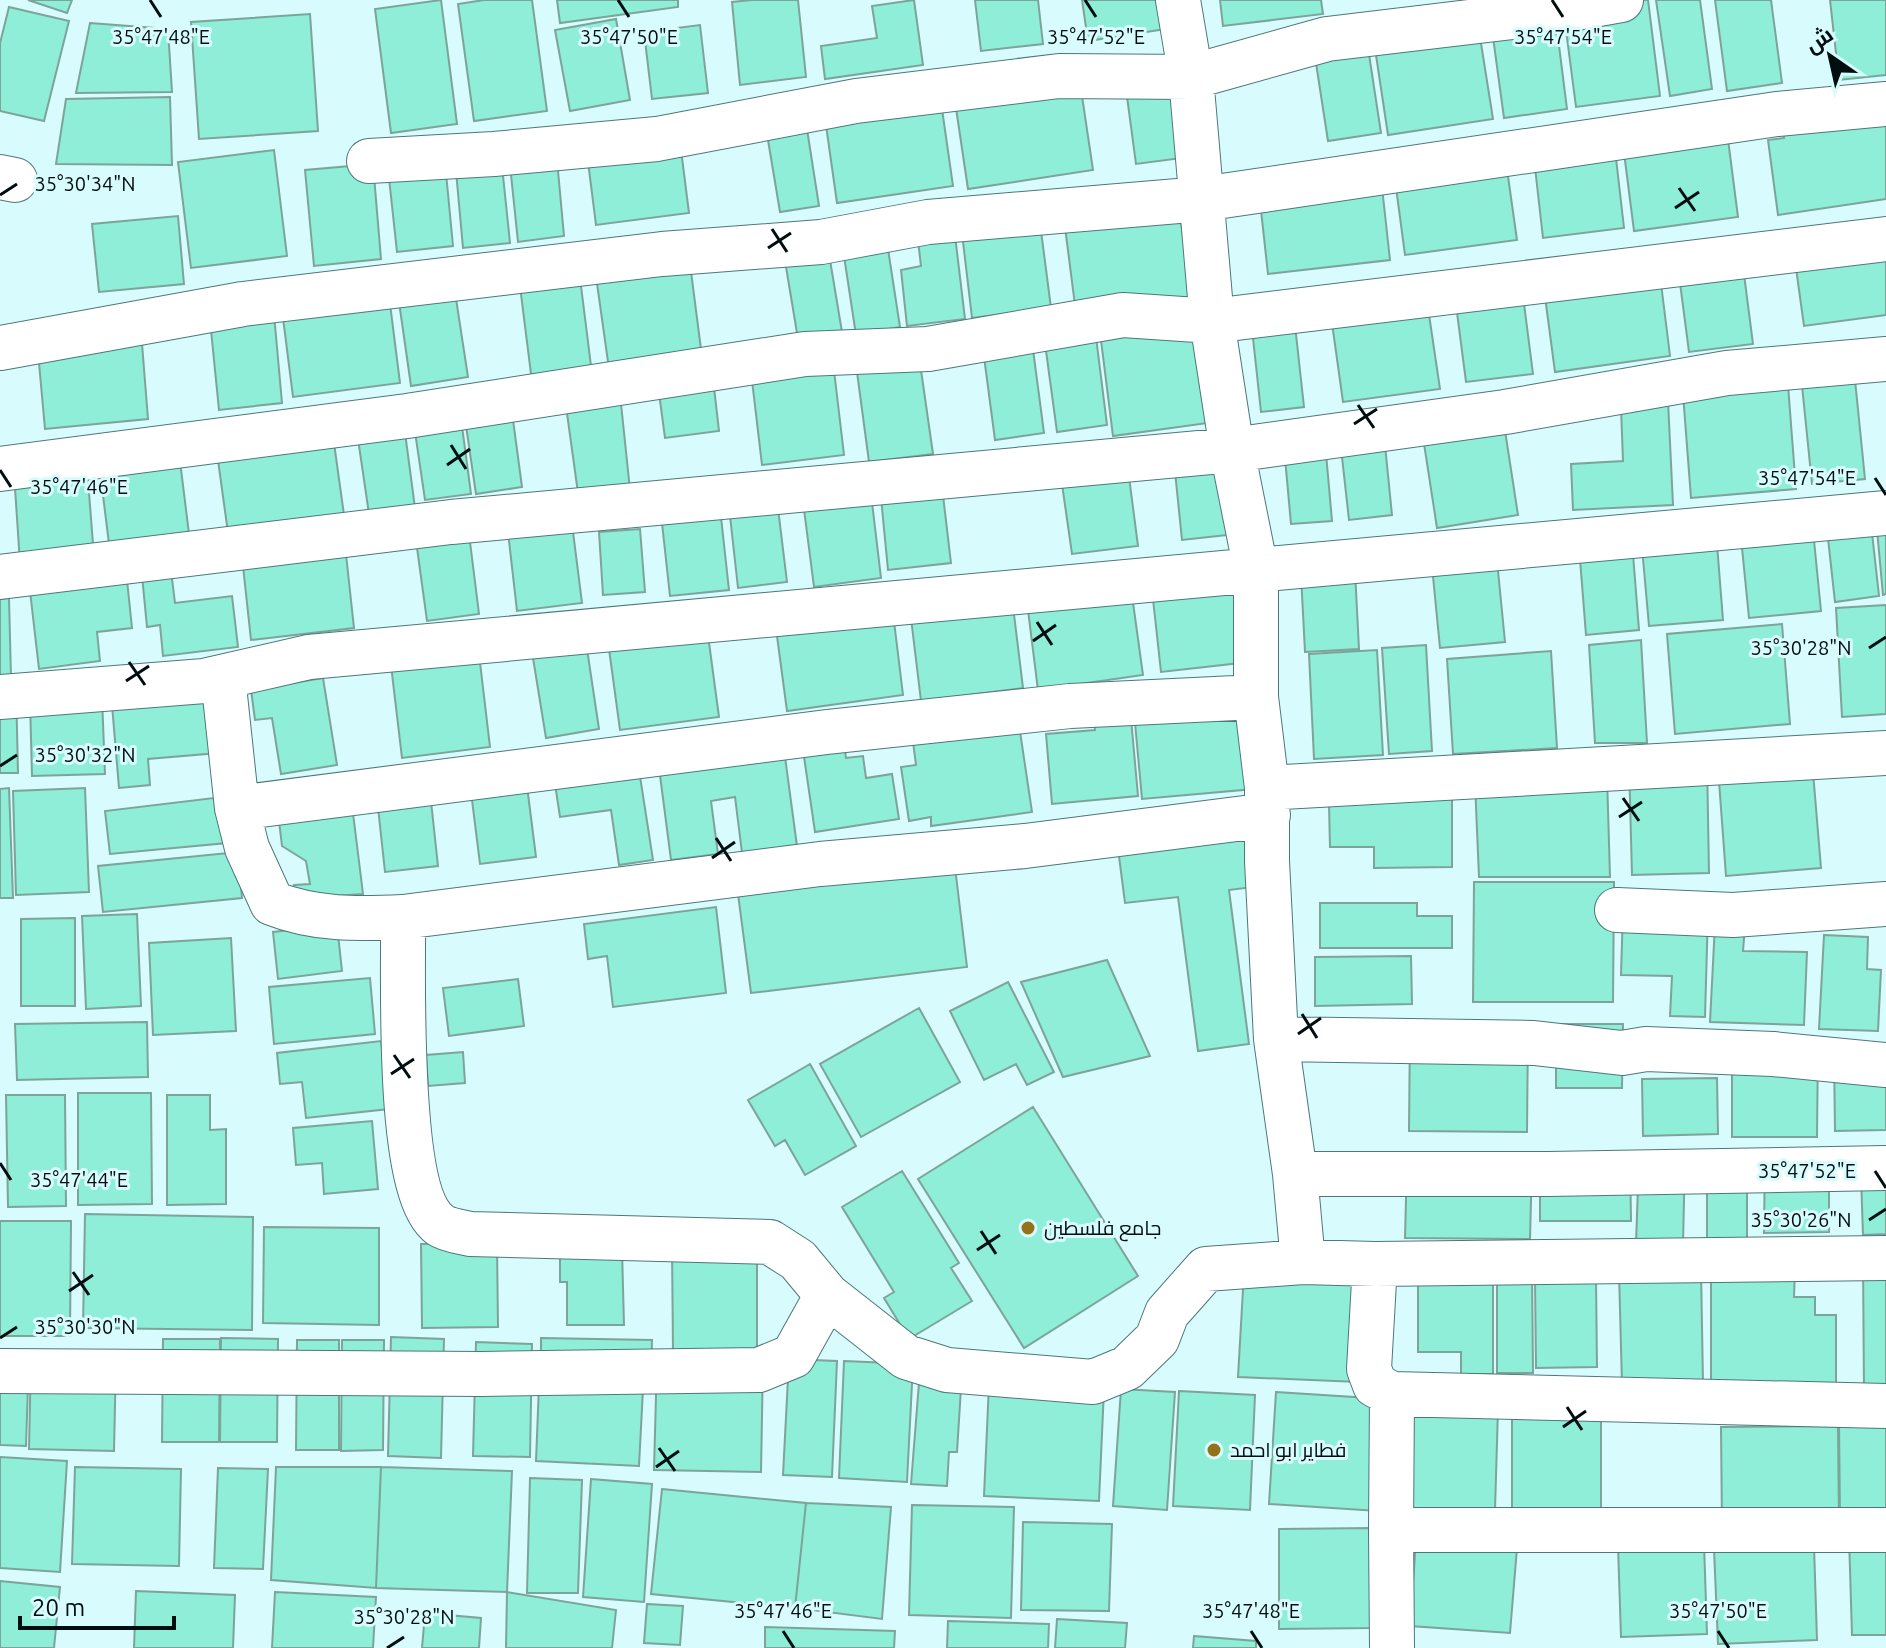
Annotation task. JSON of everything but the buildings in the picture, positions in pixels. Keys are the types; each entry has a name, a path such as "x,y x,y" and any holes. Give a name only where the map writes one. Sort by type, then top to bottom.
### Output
{"street":[{"path":"1178,0 1191,77 1212,321 1232,450 1256,570 1256,697 1267,802 1276,1039 1295,1174 1303,1262"},
{"path":"369,161 494,154 657,139 856,101 1059,76 1191,77 1327,39 1553,12 1621,0"},
{"path":"0,348 243,304 662,254 821,242 928,222 1202,199 1777,114 1886,104"},
{"path":"0,469 407,416 805,354 928,349 1123,315 1212,321 1886,239"},
{"path":"0,577 451,522 1232,450 1505,412 1727,373 1886,359"},
{"path":"0,697 204,681 309,657 1886,513"},
{"path":"223,677 237,808 247,848 272,903 296,912 346,920 403,917 804,865 1025,846 1267,802 1886,753"},
{"path":"237,808 827,732 1070,706 1256,697"},
{"path":"1617,910 1733,915 1886,904"},
{"path":"403,917 407,1119 415,1169 425,1204 440,1225 470,1234 770,1242 798,1260 827,1295 906,1357 947,1370 1093,1382 1127,1368 1157,1339 1167,1313 1206,1269 1303,1262 1375,1264 1886,1258"},
{"path":"1276,1039 1534,1043 1622,1053 1646,1049 1773,1054 1886,1065"},
{"path":"1295,1174 1548,1174 1886,1168"},
{"path":"1375,1264 1369,1369 1375,1385 1392,1394 1886,1406"},
{"path":"0,1371 481,1374 759,1370 793,1356 827,1295"},
{"path":"1392,1394 1392,1648"},
{"path":"1391,1530 1886,1530"}],"place":[{"name":"جامع فلسطين","path":"1028,1228"},
{"name":"فطاير ابو احمد","path":"1214,1450"}]}
